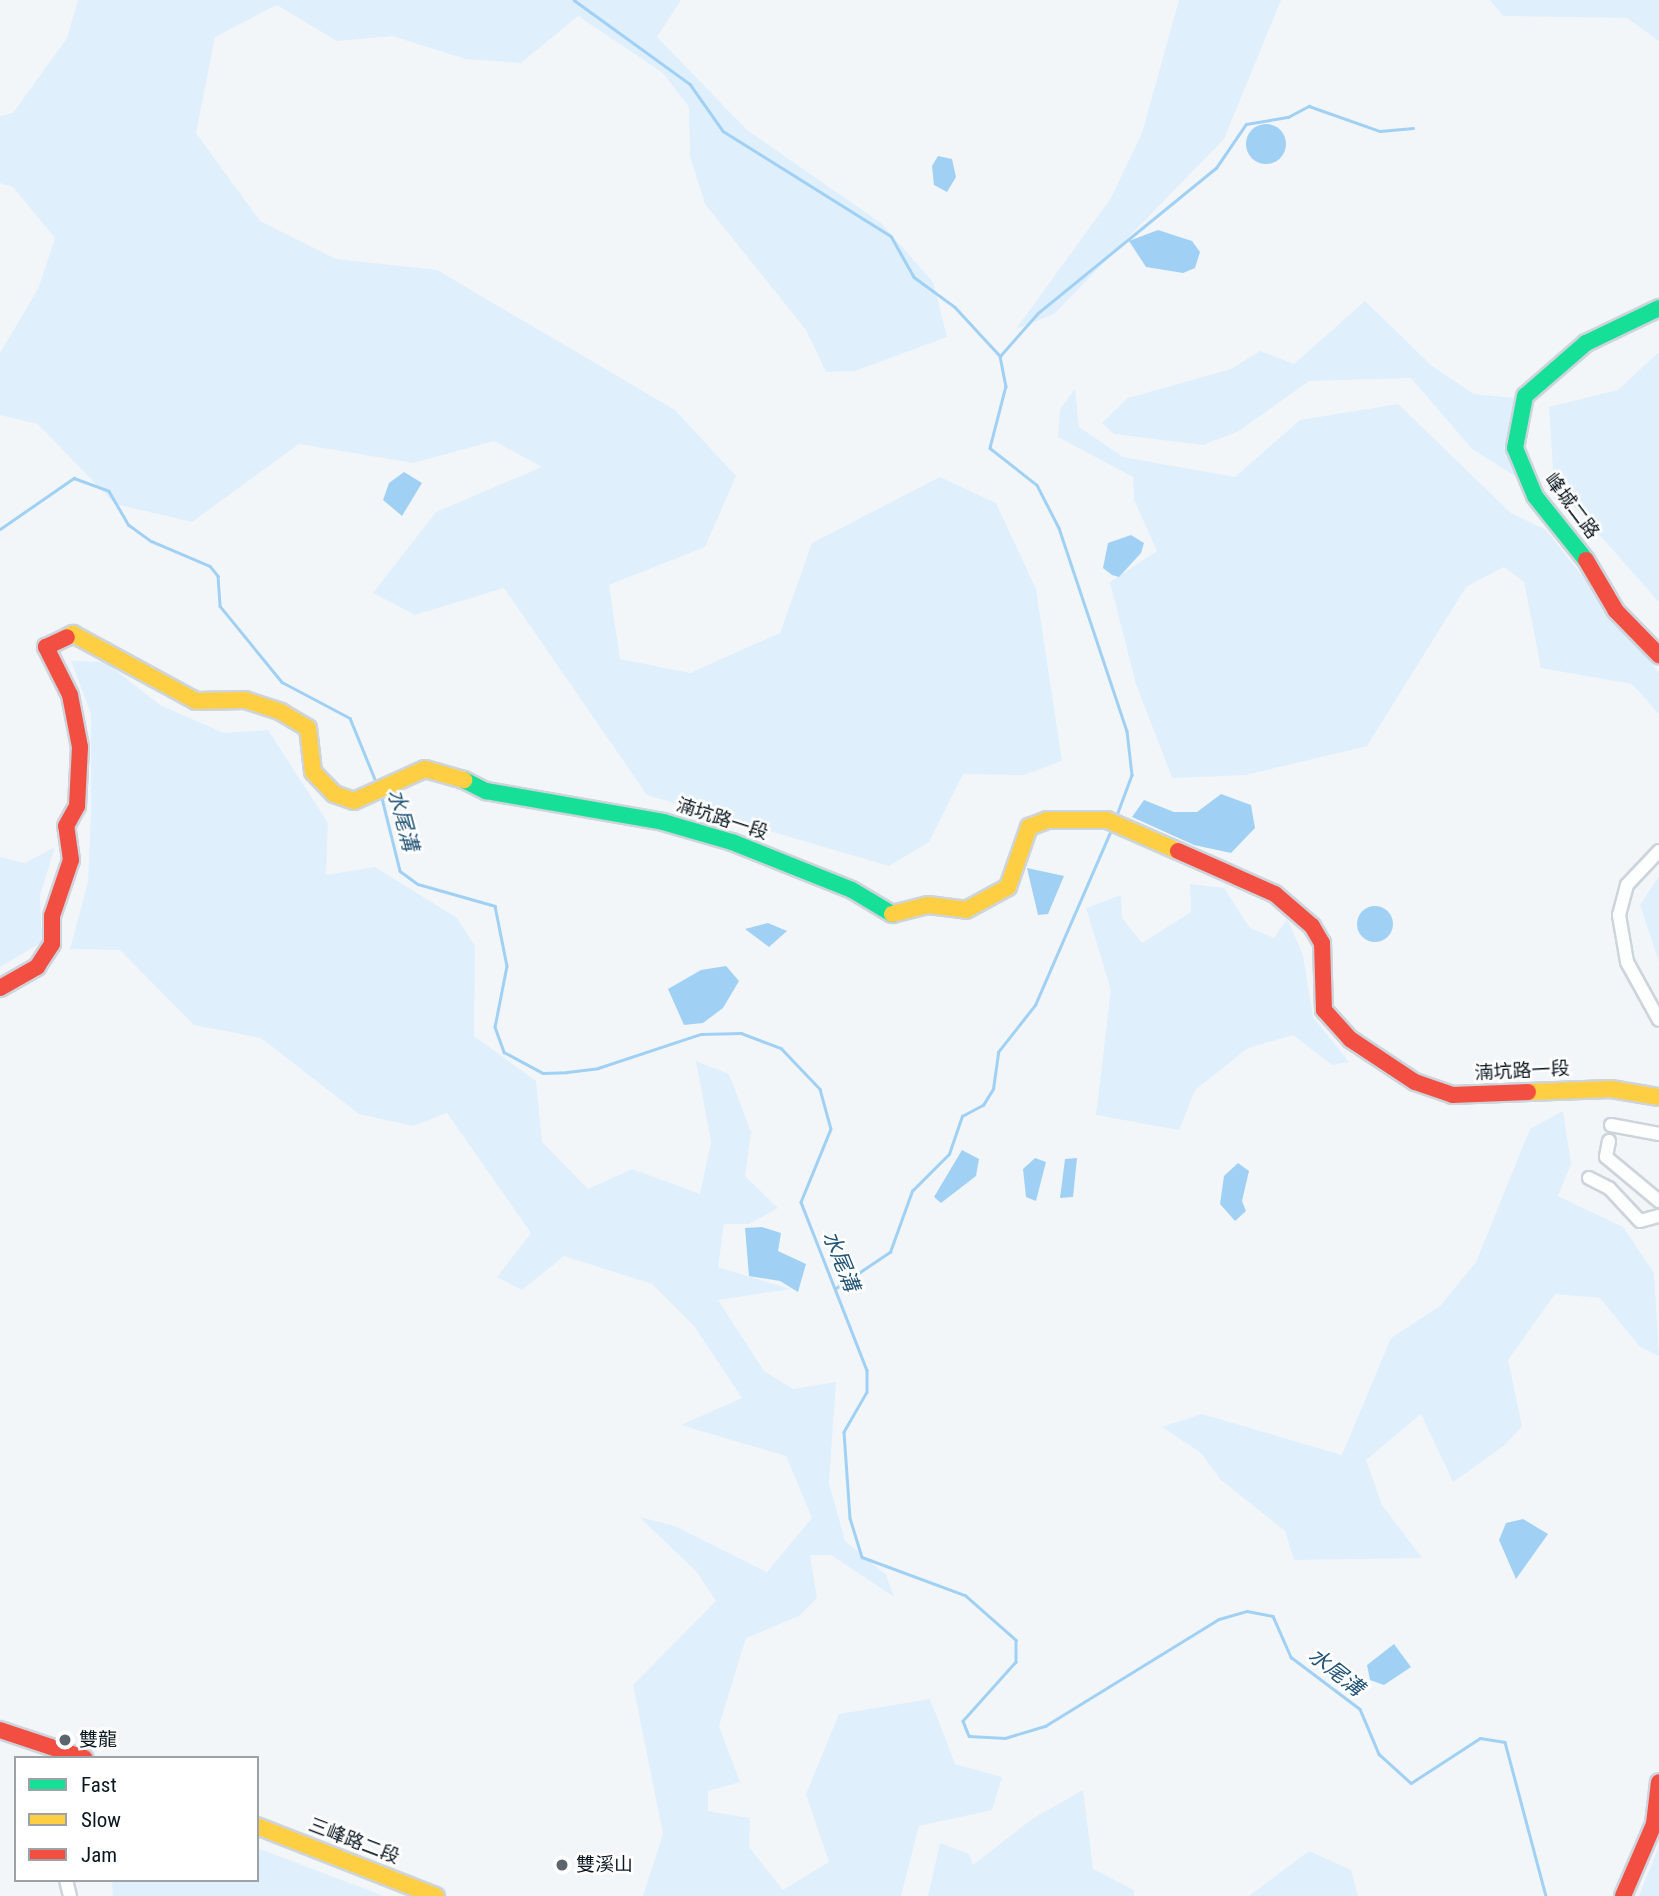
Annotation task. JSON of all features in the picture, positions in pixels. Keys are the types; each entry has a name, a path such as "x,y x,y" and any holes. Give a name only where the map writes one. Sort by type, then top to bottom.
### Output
{"street":[{"name":"峰城二路","path":"1659,308 1586,343 1538,382 1525,396 1515,448 1535,496 1582,553 1616,611 1659,655"},
{"name":"湳坑路一段","path":"0,988 37,967 52,944 52,916 71,860 66,826 77,806 80,747 69,695 49,664 46,647 61,636 73,634 163,677 174,692 196,701 245,699 281,712 308,728 313,772 334,794 354,801 425,769 444,770 486,791 663,822 852,890 894,915 928,905 966,911 1008,887 1029,827 1047,820 1107,820 1275,894 1312,926 1322,943 1324,1010 1350,1039 1415,1082 1453,1095 1611,1089 1659,1097"},
{"path":"1659,851 1628,885 1619,915 1627,962 1659,1020"},
{"path":"1611,1125 1659,1134"},
{"path":"1609,1141 1606,1157 1659,1201"},
{"path":"1589,1178 1609,1188 1640,1221 1659,1216"},
{"path":"0,1730 78,1756"},
{"path":"1623,1896 1654,1824 1659,1782"},
{"name":"三峰路二段","path":"259,1827 436,1896"}],"shaded area":[{"path":"78,0 681,0 657,37 747,130 881,223 933,282 947,337 855,371 826,372 806,330 705,204 690,156 689,107 663,73 578,16 521,63 466,59 392,36 337,41 277,5 215,37 196,133 260,221 336,259 437,270 675,410 736,476 705,547 609,585 620,659 690,673 780,633 812,543 940,477 996,503 1036,589 1062,761 1024,775 963,774 929,842 889,866 647,795 504,588 415,615 373,593 436,512 542,467 494,441 413,463 299,444 192,522 115,504 38,424 0,415 0,353 38,289 55,238 13,187 0,183 0,116 13,113 67,38"},
{"path":"1179,0 1281,0 1224,139 1054,314 1016,329 1111,198 1142,133"},
{"path":"1490,0 1659,0 1659,41 1627,18 1503,16"},
{"path":"1365,301 1432,366 1474,394 1515,398 1515,476 1472,449 1411,378 1309,381 1239,431 1203,445 1114,434 1102,423 1128,398 1231,369 1260,351 1294,364"},
{"path":"1659,352 1659,602 1554,484 1549,407 1618,390"},
{"path":"1075,389 1079,427 1123,457 1235,477 1300,420 1398,404 1511,513 1546,530 1659,673 1659,714 1632,684 1541,668 1524,582 1504,567 1466,587 1367,746 1246,775 1172,778 1135,681 1110,582 1157,551 1134,500 1133,477 1058,437 1060,409"},
{"path":"71,661 105,662 160,705 224,733 268,730 328,823 326,875 375,867 457,918 475,946 474,1036 536,1081 542,1142 588,1189 632,1169 700,1194 711,1142 696,1061 729,1074 751,1132 745,1176 778,1208 749,1224 724,1224 718,1267 790,1289 718,1300 764,1371 793,1389 836,1382 829,1483 845,1541 886,1575 894,1597 831,1555 810,1555 817,1598 799,1616 746,1638 719,1726 740,1782 708,1791 708,1811 750,1818 749,1847 783,1890 829,1862 806,1794 839,1714 930,1699 955,1764 1002,1777 992,1810 919,1826 901,1896 643,1896 663,1834 633,1685 716,1601 696,1571 639,1517 675,1526 767,1572 812,1518 786,1456 681,1425 742,1398 694,1326 652,1284 564,1256 522,1290 497,1277 531,1233 447,1113 413,1126 359,1114 261,1038 194,1025 120,950 70,949 88,882 91,812 91,714"},
{"path":"55,847 40,895 42,942 0,967 0,857 25,863"},
{"path":"1659,876 1659,962 1640,905"},
{"path":"1190,884 1224,888 1250,928 1274,938 1287,919 1303,955 1313,1017 1349,1062 1332,1065 1293,1035 1248,1048 1195,1090 1179,1130 1096,1115 1111,990 1086,908 1121,895 1122,918 1142,943 1191,912"},
{"path":"1563,1111 1571,1164 1558,1196 1623,1227 1654,1273 1659,1356 1640,1347 1600,1298 1555,1294 1508,1360 1522,1426 1505,1445 1453,1482 1421,1414 1366,1460 1382,1505 1422,1558 1294,1560 1285,1531 1220,1479 1201,1453 1162,1427 1202,1414 1342,1455 1391,1338 1440,1306 1476,1262 1530,1129"},
{"path":"1083,1790 1093,1869 1134,1890 1134,1896 928,1896 940,1843 969,1854 973,1865 1032,1819"},
{"path":"1659,1846 1659,1896 1639,1896"},
{"path":"259,1849 384,1896 113,1896 112,1882 259,1882"},
{"path":"1309,1851 1351,1870 1358,1896 1249,1896"}],"water":[{"path":"1266,124 1274,125 1280,130 1285,136 1285,152 1280,158 1274,163 1266,164 1258,163 1252,158 1247,152 1246,144 1247,136 1252,130 1258,125"},
{"path":"938,156 952,159 956,177 947,192 934,185 932,166"},
{"path":"1158,230 1192,241 1200,252 1195,268 1183,273 1146,267 1129,241"},
{"path":"404,472 422,483 402,516 383,500 389,483"},
{"path":"1131,535 1144,543 1141,553 1119,577 1112,575 1103,568 1108,543"},
{"path":"1221,794 1251,805 1255,828 1231,853 1194,845 1132,817 1144,800 1174,812 1197,812"},
{"path":"1027,868 1064,876 1048,914 1038,915"},
{"path":"1375,906 1387,912 1393,924 1387,936 1375,942 1363,936 1357,924 1363,912"},
{"path":"768,923 787,931 769,947 745,929"},
{"path":"726,966 739,981 723,1008 703,1023 684,1025 668,989 701,970"},
{"path":"962,1150 979,1159 976,1176 941,1203 934,1197"},
{"path":"1035,1158 1046,1162 1036,1201 1026,1197 1023,1169"},
{"path":"1077,1158 1073,1197 1060,1198 1065,1159"},
{"path":"1238,1163 1249,1171 1242,1201 1246,1211 1235,1221 1220,1204 1224,1176"},
{"path":"762,1227 781,1233 778,1251 806,1264 798,1292 780,1281 749,1276 745,1228"},
{"path":"1523,1519 1548,1534 1516,1579 1499,1540 1506,1523"},
{"path":"1394,1644 1411,1667 1384,1685 1370,1680 1367,1665"}],"waterway":[{"path":"574,0 690,84 723,131 891,236 914,277 955,307 1000,356 1006,386 990,448 1037,485 1059,528 1127,731 1132,775 1116,818"},
{"path":"1000,356 1038,313 1216,168 1246,124 1288,117 1309,106 1380,131 1413,128"},
{"name":"水尾溝","path":"0,529 74,478 109,491 129,525 151,541 210,566 218,576 220,606 282,682 350,718 377,784"},
{"name":"水尾溝","path":"381,794 400,871 418,884 495,906 507,966 495,1027 504,1052 543,1073 567,1072 598,1068 701,1034 741,1033 781,1048 820,1089 831,1129 801,1202 867,1370 867,1392 844,1432 850,1518 862,1557 965,1595 1016,1640 1016,1662 963,1721 969,1736 1005,1738 1045,1726 1219,1619 1247,1611 1273,1616 1291,1657 1360,1709 1379,1754 1411,1783 1480,1738 1505,1742 1546,1896"},
{"path":"836,1288 890,1252 912,1191 949,1154 962,1116 983,1105 993,1089 998,1052 1035,1005 1112,828"}],"traffic: fast":[{"path":"1586,560 1535,496 1515,448 1525,396 1586,343 1659,308"},
{"path":"464,780 486,791 663,822 732,842 852,890 892,914"}],"traffic: slow":[{"path":"67,637 73,634 196,701 245,700 281,712 308,728 313,772 334,794 354,801 425,769 464,780"},
{"path":"892,914 928,905 966,910 1008,887 1029,827 1047,820 1107,820 1178,851"},
{"path":"1528,1092 1611,1089 1659,1097"},
{"path":"259,1827 436,1896"}],"traffic: jam":[{"path":"1586,560 1616,611 1659,655"},
{"path":"0,988 37,967 52,944 52,916 71,860 66,826 77,806 80,747 70,695 46,647 67,637"},
{"path":"1178,851 1275,894 1312,926 1322,943 1324,1010 1350,1039 1415,1082 1453,1095 1528,1092"},
{"path":"0,1730 78,1756"},
{"path":"1623,1896 1654,1824 1659,1782"}],"place":[{"name":"雙龍","path":"65,1740"},
{"name":"雙溪山","path":"562,1865"}]}
